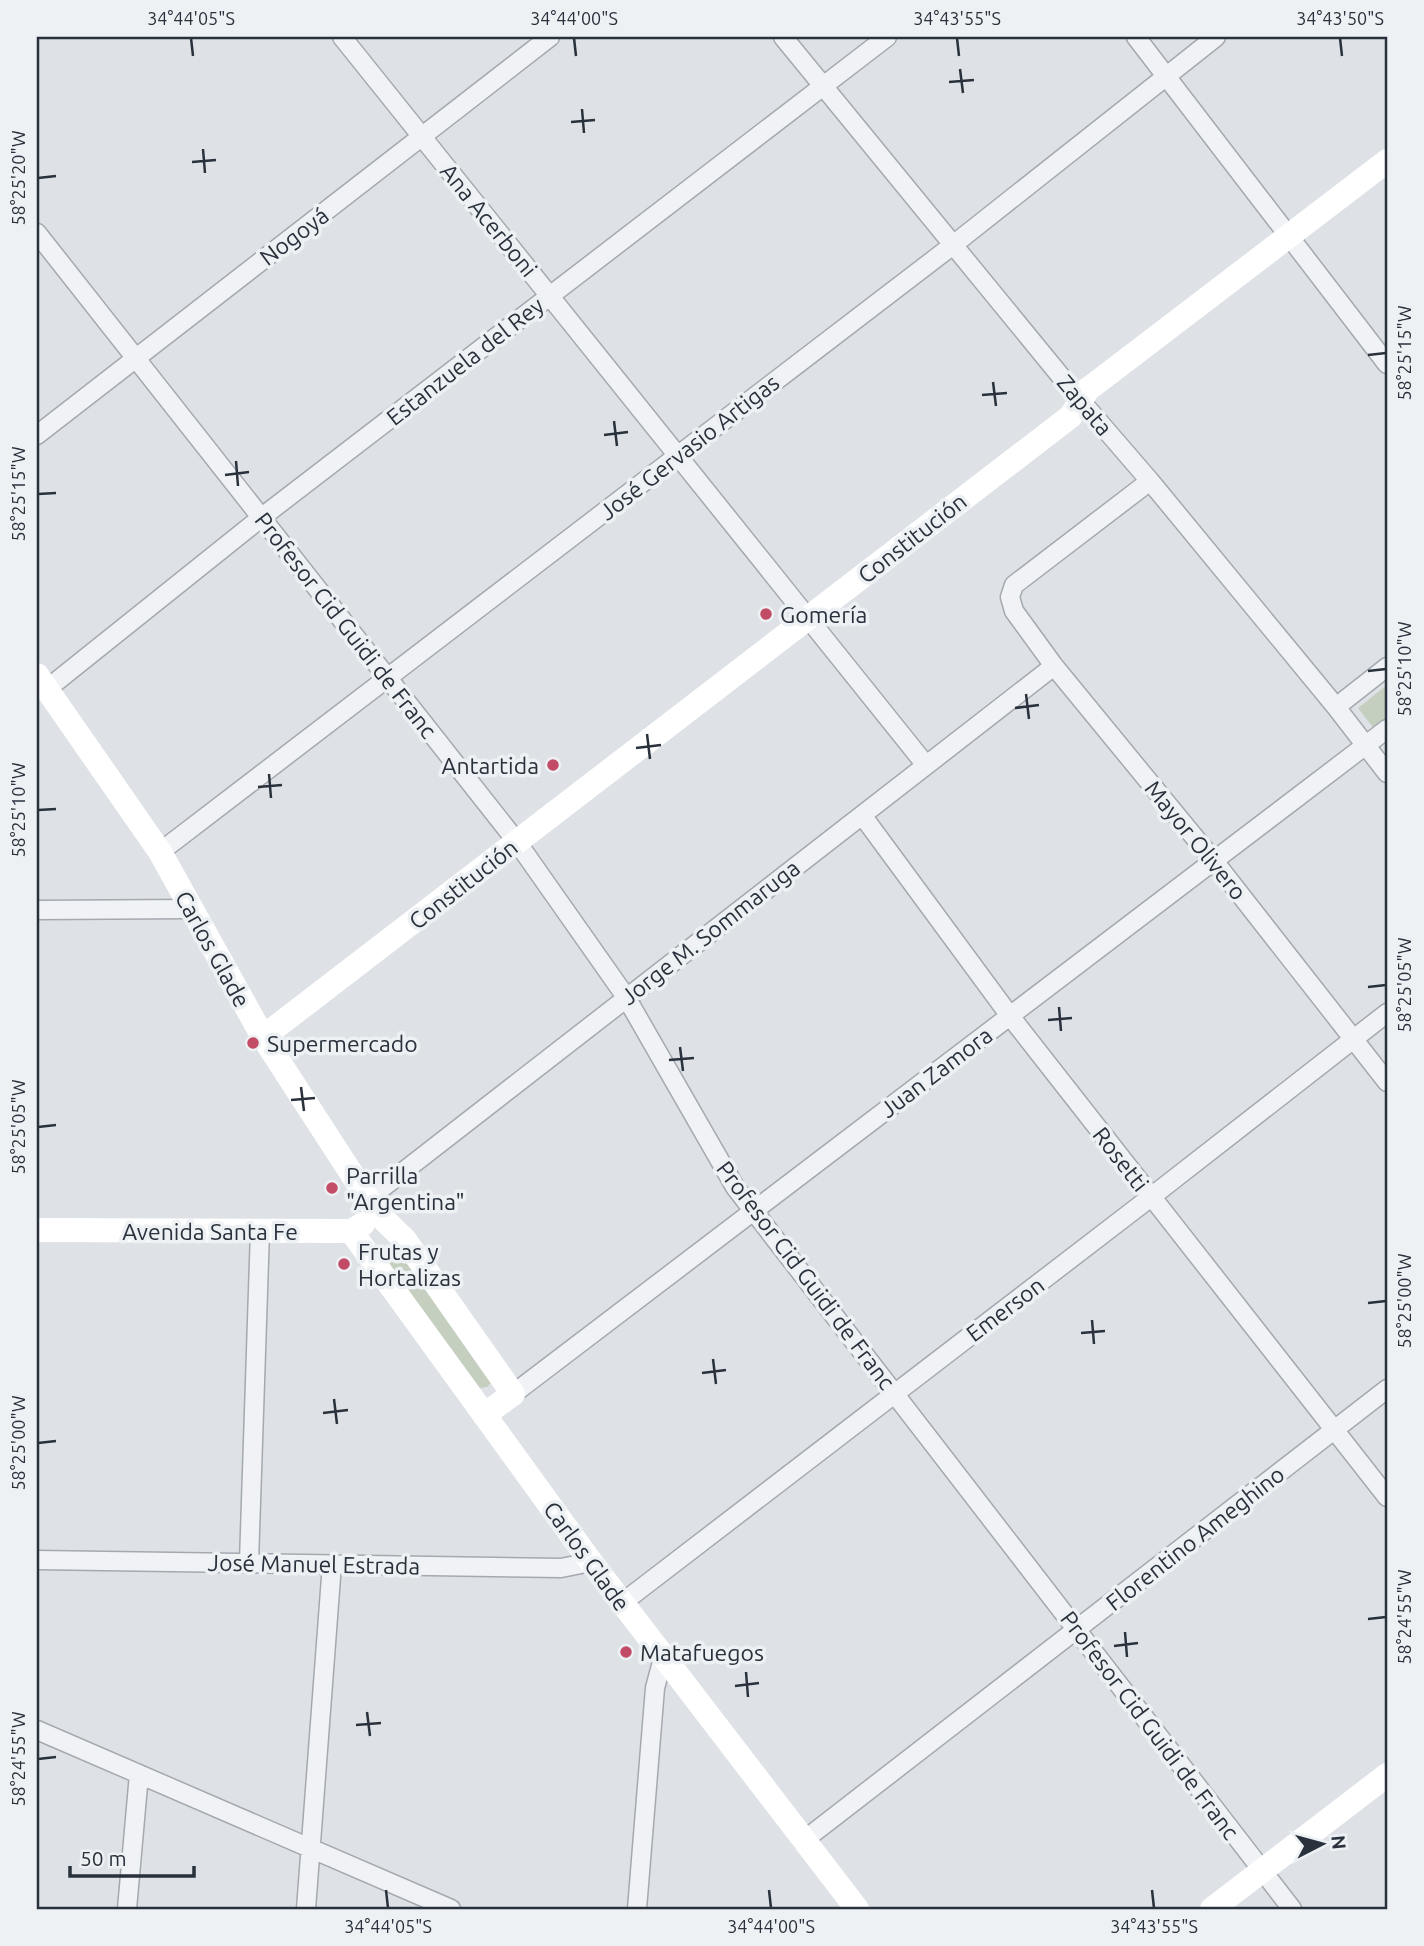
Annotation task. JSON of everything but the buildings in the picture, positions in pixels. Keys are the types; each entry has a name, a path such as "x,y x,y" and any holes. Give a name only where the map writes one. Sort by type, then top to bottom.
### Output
{"street":[{"name":"Ana Acerboni","path":"342,37 925,764"},
{"name":"Nogoyá","path":"37,435 550,37"},
{"name":"Zapata","path":"783,37 1080,401 1150,481 1336,707 1387,773"},
{"name":"Estanzuela del Rey","path":"42,682 262,517 887,37"},
{"path":"1136,37 1387,364"},
{"name":"José Gervasio Artigas","path":"160,852 953,245 1216,37"},
{"name":"Constitución","path":"264,1037 1070,416 1095,384 1387,161"},
{"name":"Profesor Cid Guidi de Franc","path":"37,233 517,842 626,997 723,1167 754,1211 1292,1909"},
{"name":"Mayor Olivero","path":"1150,481 1014,585 1010,597 1014,611 1054,666 1213,861 1387,1082"},
{"name":"Jorge M. Sommaruga","path":"373,1207 626,997 1054,666"},
{"path":"1336,707 1387,667"},
{"name":"Carlos Glade","path":"42,682 160,852 264,1037 373,1207 405,1240 513,1394"},
{"name":"Juan Zamora","path":"484,1415 1387,729"},
{"name":"Rosetti","path":"862,815 1010,1016 1387,1497"},
{"path":"37,910 190,909"},
{"name":"Emerson","path":"621,1603 1387,1013"},
{"path":"351,1231 373,1207"},
{"name":"Avenida Santa Fe","path":"37,1230 351,1231"},
{"path":"249,1562 260,1231"},
{"name":"Carlos Glade","path":"351,1231 621,1603 856,1909"},
{"name":"Florentino Ameghino","path":"803,1841 1387,1389"},
{"name":"José Manuel Estrada","path":"37,1560 561,1568 591,1562"},
{"path":"306,1909 332,1564"},
{"path":"637,1909 655,1688 663,1658"},
{"path":"37,1730 451,1909"},
{"path":"127,1909 139,1774"},
{"path":"1212,1909 1387,1775"}],"green space":[{"path":"1387,685 1387,720 1375,730 1358,708"},
{"path":"393,1244 493,1381 487,1387 480,1388 384,1259 385,1250"}],"place":[{"name":"Gomería","path":"766,614"},
{"name":"Antartida","path":"553,765"},
{"name":"Supermercado","path":"253,1043"},
{"name":"Parrilla \"Argentina\"","path":"332,1188"},
{"name":"Frutas y Hortalizas","path":"344,1264"},
{"name":"Matafuegos","path":"626,1652"}]}
